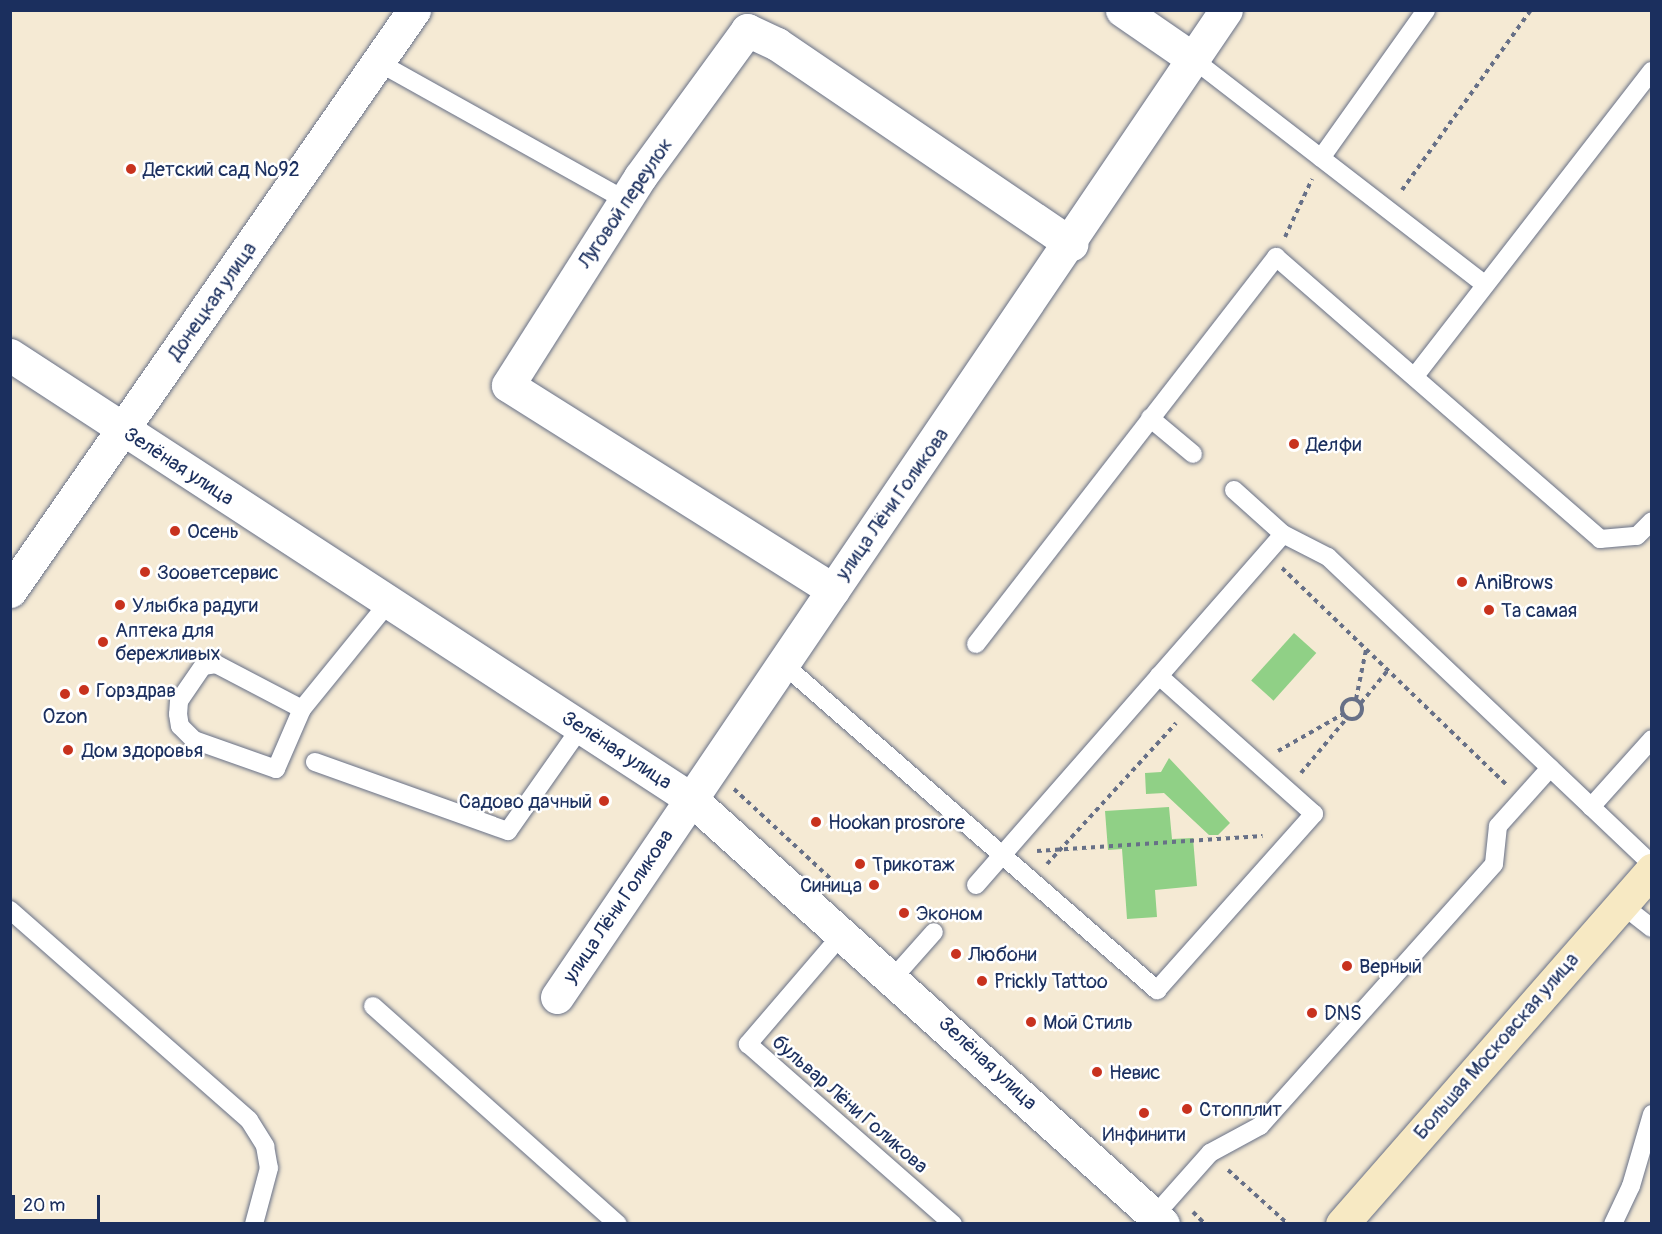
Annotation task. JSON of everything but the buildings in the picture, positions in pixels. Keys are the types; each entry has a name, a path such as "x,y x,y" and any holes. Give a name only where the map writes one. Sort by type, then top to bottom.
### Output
{"main road":[{"name":"Большая Московская улица","path":"1342,1224 1652,870"}],"street":[{"name":"Донецкая улица","path":"10,591 414,10"},
{"path":"1122,10 1193,59"},
{"name":"улица Лёни Голикова","path":"557,997 782,663 1071,244 1226,10"},
{"name":"Луговой переулок","path":"833,590 508,386 625,200 747,30 1071,244"},
{"name":"Зелёная улица","path":"10,355 691,799 844,932 1159,1220"}],"lane":[{"path":"1322,158 1426,10"},
{"path":"1193,59 1485,285"},
{"path":"378,62 625,200"},
{"path":"1415,376 1652,71"},
{"path":"976,644 1276,257 1600,539 1637,536 1652,521"},
{"path":"1150,418 1193,454"},
{"path":"1234,490 1283,534 1328,557 1652,864"},
{"path":"976,885 1283,534"},
{"path":"302,709 216,664 203,666 179,701 178,714 180,726 194,740 276,769 302,709 389,602"},
{"path":"782,663 1033,879 1157,990 1314,814 1159,676"},
{"path":"315,762 508,831 581,727"},
{"path":"1591,807 1652,739"},
{"path":"1159,1220 1210,1153 1260,1126 1494,864 1498,826 1550,768"},
{"path":"1621,904 1652,928"},
{"path":"10,910 249,1120 265,1146 269,1168 254,1224"},
{"name":"бульвар Лёни Голикова","path":"844,932 748,1044 953,1224"},
{"path":"894,977 934,932"},
{"path":"373,1006 618,1224"},
{"path":"1613,1224 1631,1186 1652,1114"}],"path":[{"path":"1388,209 1531,10"},
{"path":"1276,257 1322,158"},
{"path":"1267,553 1522,799"},
{"path":"1356,699 1366,649"},
{"path":"1287,790 1347,718 1362,714 1361,703 1388,670"},
{"path":"1356,699 1361,703"},
{"path":"1347,718 1343,714 1343,704 1356,699"},
{"path":"1033,879 1192,705"},
{"path":"1257,763 1343,714"},
{"path":"1003,853 1297,833"},
{"path":"1210,1153 1288,1224"}],"green space":[{"path":"1294,633 1316,653 1273,701 1251,681"},
{"path":"1169,758 1230,823 1218,835 1209,835 1164,793 1146,794 1145,773 1161,772"},
{"path":"1169,807 1172,839 1193,838 1197,886 1155,890 1157,917 1127,919 1122,849 1108,850 1105,811"}],"place":[{"name":"Детский сад №92","path":"131,169"},
{"name":"Делфи","path":"1294,444"},
{"name":"Осень","path":"175,531"},
{"name":"Зооветсервис","path":"145,572"},
{"name":"AniBrows","path":"1462,582"},
{"name":"Улыбка радуги","path":"120,605"},
{"name":"Та самая","path":"1489,610"},
{"name":"Аптека для бережливых","path":"103,642"},
{"name":"Горздрав","path":"84,690"},
{"name":"Ozon","path":"65,694"},
{"name":"Дом здоровья","path":"68,750"},
{"name":"Садово дачный","path":"604,801"},
{"name":"Hookan prosrore","path":"816,822"},
{"name":"Трикотаж","path":"860,864"},
{"name":"Синица","path":"874,885"},
{"name":"Эконом","path":"904,913"},
{"name":"Любони","path":"956,954"},
{"name":"Верный","path":"1347,966"},
{"name":"Prickly Tattoo","path":"982,981"},
{"name":"DNS","path":"1312,1013"},
{"name":"Мой Стиль","path":"1031,1022"},
{"name":"Невис","path":"1097,1072"},
{"name":"Стопплит","path":"1187,1109"},
{"name":"Инфинити","path":"1144,1113"}]}
